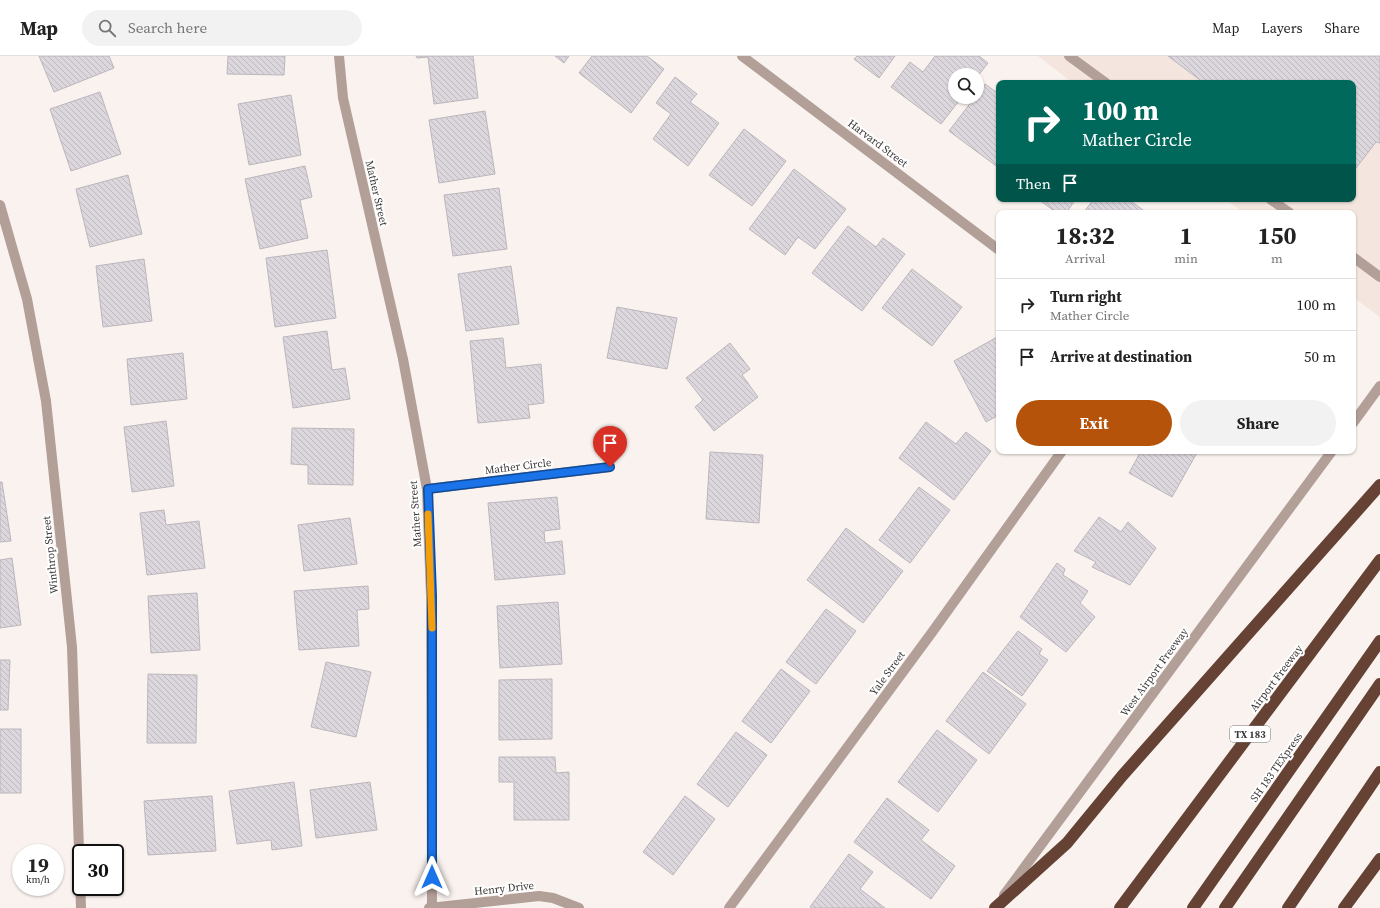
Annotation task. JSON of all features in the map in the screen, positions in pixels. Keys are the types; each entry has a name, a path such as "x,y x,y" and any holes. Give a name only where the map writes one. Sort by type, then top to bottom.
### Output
{"highway":[{"path":"995,908 1067,843 1122,776 1380,485"},
{"name":"Airport Freeway","path":"1120,908 1380,560"},
{"name":"SH 183 TEXpress","path":"1193,908 1380,641"},
{"path":"1225,908 1380,684"},
{"path":"1288,908 1380,772"},
{"path":"1344,908 1380,859"}],"street":[{"name":"Mather Street","path":"339,56 343,98 403,359 428,489 432,596 431,908"},
{"name":"Harvard Street","path":"742,56 996,248"},
{"path":"1069,56 1102,80"},
{"path":"1274,202 1286,210"},
{"name":"Winthrop Street","path":"0,205 27,299 46,401 72,647 81,908"},
{"path":"1356,259 1380,277"},
{"path":"1356,419 1380,386"},
{"name":"Yale Street","path":"729,908 1060,454"},
{"name":"West Airport Freeway","path":"995,908 1330,454"},
{"name":"Mather Circle","path":"428,489 610,467"},
{"name":"Henry Drive","path":"431,908 539,896 553,898 579,908"}],"shaded area":[{"path":"1038,56 1380,56 1380,317 1356,299 1356,210 1240,210 1229,202 1356,202 1356,80 1069,80"}],"building":[{"path":"39,56 109,56 114,68 54,92"},
{"path":"228,56 285,56 284,75 227,74"},
{"path":"416,56 473,56 478,98 434,104 428,57 417,58"},
{"path":"555,56 569,56 564,63"},
{"path":"592,56 647,56 664,69 631,113 579,73"},
{"path":"857,56 895,56 879,78 854,59"},
{"path":"935,56 979,56 988,63 984,68 948,68 948,104 957,104 941,124 891,87 910,62 923,72"},
{"path":"1168,56 1380,56 1380,143 1376,142 1356,168 1356,80 1200,80"},
{"path":"675,77 697,94 690,102 719,123 688,166 653,139 671,114 656,103"},
{"path":"985,84 996,92 996,166 949,131 970,104 984,104"},
{"path":"100,92 121,154 71,171 50,109"},
{"path":"291,95 301,155 249,165 238,104"},
{"path":"485,111 495,174 439,183 429,120"},
{"path":"744,129 786,161 752,206 709,175"},
{"path":"305,166 312,197 300,200 308,238 260,249 245,179"},
{"path":"794,169 846,209 815,249 798,237 785,255 749,229"},
{"path":"128,175 142,234 90,247 76,189"},
{"path":"499,188 507,249 453,256 444,195"},
{"path":"1042,202 1074,202 1068,210 1053,210"},
{"path":"1092,202 1132,202 1143,210 1085,210"},
{"path":"848,226 876,247 883,238 905,254 862,311 812,273"},
{"path":"327,250 336,318 275,327 266,258"},
{"path":"144,259 152,321 103,327 96,266"},
{"path":"511,266 519,324 466,331 458,274"},
{"path":"912,269 962,307 932,346 882,308"},
{"path":"617,307 677,318 667,369 607,358"},
{"path":"327,331 332,370 345,368 350,399 293,408 283,337"},
{"path":"503,338 506,368 541,364 544,403 528,405 530,418 478,423 470,341"},
{"path":"996,338 996,417 986,422 954,361"},
{"path":"730,343 750,369 742,375 758,397 714,431 695,407 703,400 686,378"},
{"path":"183,353 187,399 131,405 127,359"},
{"path":"166,421 174,486 132,492 124,427"},
{"path":"926,422 956,444 966,432 991,451 954,500 899,458"},
{"path":"292,428 354,429 353,485 308,484 308,465 291,464"},
{"path":"710,452 763,455 759,523 706,519"},
{"path":"1139,454 1196,454 1172,497 1129,473"},
{"path":"0,482 2,482 11,541 0,542"},
{"path":"919,487 950,510 910,563 879,540"},
{"path":"557,497 560,529 544,531 545,543 562,541 565,574 495,580 488,503"},
{"path":"164,510 166,525 199,521 205,568 147,575 140,513"},
{"path":"1099,517 1121,532 1128,522 1156,548 1130,585 1092,567 1096,562 1074,551"},
{"path":"350,518 357,564 304,571 298,525"},
{"path":"846,528 903,571 863,623 807,580"},
{"path":"12,558 21,625 0,628 0,560"},
{"path":"1057,563 1065,569 1063,575 1088,591 1080,603 1095,617 1066,652 1020,617"},
{"path":"368,586 369,609 357,610 359,646 299,650 294,591"},
{"path":"197,593 200,650 151,653 148,596"},
{"path":"558,602 562,664 500,668 497,606"},
{"path":"826,609 856,631 816,684 786,662"},
{"path":"1018,631 1042,649 1039,654 1048,660 1022,696 987,671"},
{"path":"0,660 10,660 8,710 0,710"},
{"path":"326,662 371,672 356,737 311,727"},
{"path":"781,669 810,691 771,743 742,721"},
{"path":"983,672 1026,704 989,754 946,721"},
{"path":"148,674 197,675 196,743 147,743"},
{"path":"552,679 552,739 499,740 499,680"},
{"path":"0,729 21,729 21,793 0,793"},
{"path":"937,730 977,760 938,812 898,782"},
{"path":"736,732 767,755 728,807 697,784"},
{"path":"499,757 555,757 556,773 569,772 569,820 514,820 514,782 499,782"},
{"path":"294,782 302,846 272,850 271,840 237,844 229,791"},
{"path":"370,782 377,830 316,838 310,790"},
{"path":"212,796 216,851 148,855 144,801"},
{"path":"685,796 715,819 673,875 643,852"},
{"path":"887,798 929,830 921,840 955,866 931,899 854,842"},
{"path":"849,854 873,872 860,889 885,908 810,907"}],"slow traffic":[{"path":"428,514 432,628"}],"route":[{"path":"432,877 432,596 428,489 610,467"}]}
